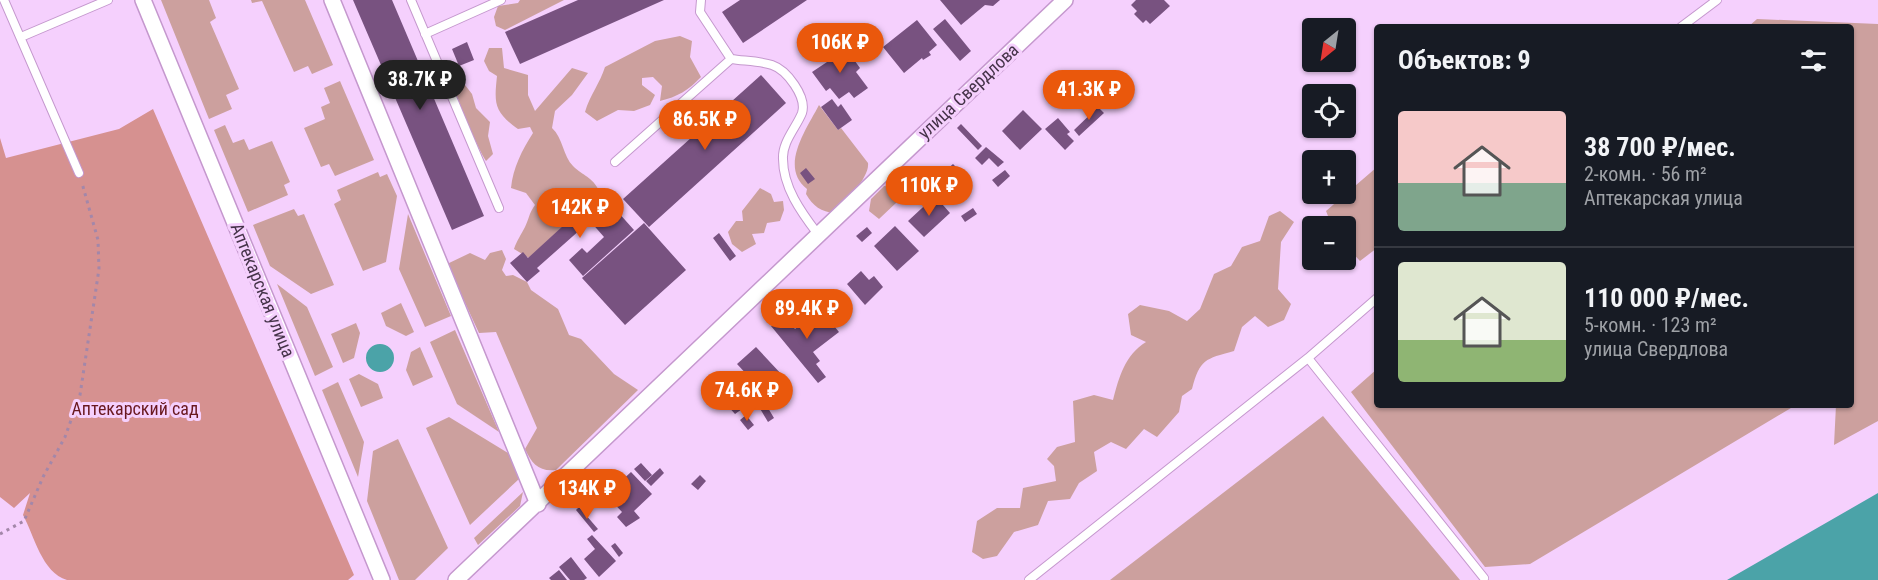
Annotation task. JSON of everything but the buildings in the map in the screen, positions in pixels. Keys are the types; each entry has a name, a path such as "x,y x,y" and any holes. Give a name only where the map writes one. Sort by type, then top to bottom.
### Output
{"street":[{"name":"Аптекарская улица","path":"143,0 382,580"},
{"path":"332,0 538,504"},
{"name":"улица Свердлова","path":"456,580 538,504 817,233 1065,0"}],"lane":[{"path":"4,0 80,173"},
{"path":"21,37 108,0"},
{"path":"411,0 499,208"},
{"path":"425,34 501,0"},
{"path":"701,0 700,12 731,59 773,65 784,72 800,96 802,111 786,143 782,162 793,197 817,233"},
{"path":"1685,24 1717,0"},
{"path":"615,162 731,59"},
{"path":"1029,580 1308,358 1374,301"},
{"path":"1308,358 1484,578"}],"path":[{"path":"0,534 24,521 43,477 65,437 86,371 92,305 99,269 98,240 80,173"}],"shaded area":[{"path":"161,0 209,0 216,18 210,22 239,89 226,95 232,109 209,119"},
{"path":"251,0 305,0 333,65 312,74 308,66 294,72 262,1 252,3"},
{"path":"520,0 564,0 505,30 496,26 494,17 498,6 518,3"},
{"path":"1757,19 1878,24 1878,421 1834,445 1836,408 1854,408 1854,24 1751,24"},
{"path":"680,36 692,41 690,57 701,77 692,86 660,101 662,86 653,77 642,78 642,85 655,95 650,105 634,111 618,110 597,121 585,112 605,67 655,41"},
{"path":"489,48 502,48 504,68 528,75 528,95 535,111 572,68 588,73 572,95 555,111 552,128 559,137 570,162 597,186 600,192 529,258 514,249 535,205 526,193 511,188 519,159 533,133 530,127 518,129 504,117 497,107 497,76 489,71 484,61"},
{"path":"340,81 374,160 335,176 329,164 321,167 304,128 325,119 321,107 330,103 324,88"},
{"path":"465,85 472,94 476,108 490,122 488,136 493,154 486,161 468,124 454,86"},
{"path":"819,105 838,130 841,128 868,163 868,169 861,182 835,213 822,210 812,202 795,170 795,159 802,137"},
{"path":"225,125 233,143 244,139 249,150 272,141 290,182 284,185 288,195 248,212 214,130"},
{"path":"1374,170 1374,250 1360,261 1356,257 1356,216 1328,216 1326,211 1334,204 1356,204 1356,185"},
{"path":"378,172 380,177 387,174 397,196 386,262 363,271 334,204 341,200 337,190"},
{"path":"884,186 895,187 897,202 879,219 869,211 871,199"},
{"path":"760,188 771,194 774,202 783,201 784,210 780,221 767,223 764,233 752,234 756,244 742,252 732,244 728,232 736,221 743,221 742,211"},
{"path":"294,209 298,216 304,214 334,285 311,294 270,266 253,225"},
{"path":"1280,211 1294,222 1281,242 1278,289 1291,304 1284,320 1268,327 1255,316 1242,327 1234,351 1216,356 1201,366 1192,389 1182,396 1179,412 1157,437 1144,429 1126,449 1111,442 1094,452 1097,471 1079,483 1070,499 1048,501 1038,525 1014,532 997,556 983,559 972,552 977,521 997,508 1020,508 1023,488 1056,481 1054,466 1047,459 1057,447 1075,442 1073,401 1094,395 1113,400 1128,360 1146,342 1131,335 1128,314 1140,305 1169,311 1187,321 1200,309 1214,274 1231,266 1242,247 1260,241 1269,216"},
{"path":"408,214 451,316 425,327 399,269"},
{"path":"502,250 506,259 502,270 506,276 513,275 527,282 531,290 558,309 569,335 581,339 614,374 638,390 556,470 545,470 537,466 525,449 537,428 496,332 479,333 447,264 470,253 485,260 490,253"},
{"path":"277,284 307,307 333,367 315,376"},
{"path":"401,303 414,332 406,336 386,326 381,313"},
{"path":"356,323 360,333 354,358 343,363 331,334"},
{"path":"455,330 499,432 457,404 430,342"},
{"path":"380,344 390,348 394,358 390,368 380,372 370,368 366,358 370,348"},
{"path":"420,347 433,377 413,386 406,370 411,352"},
{"path":"1374,372 1374,408 1791,408 1530,564 1485,567 1351,392"},
{"path":"359,374 378,384 383,398 361,407 349,379"},
{"path":"338,382 364,442 358,477 322,390"},
{"path":"1323,416 1460,580 1110,580"},
{"path":"449,417 508,453 519,479 470,525 426,428"},
{"path":"398,439 448,548 415,580 399,580 367,501 373,451"},
{"path":"523,492 520,506 478,545 474,538"},
{"path":"1878,493 1878,580 1727,580"}],"green space":[{"name":"Аптекарский сад","path":"153,109 354,575 348,580 67,580 58,576 45,562 23,515 30,493 14,508 0,497 0,138 6,158 119,129"}]}
